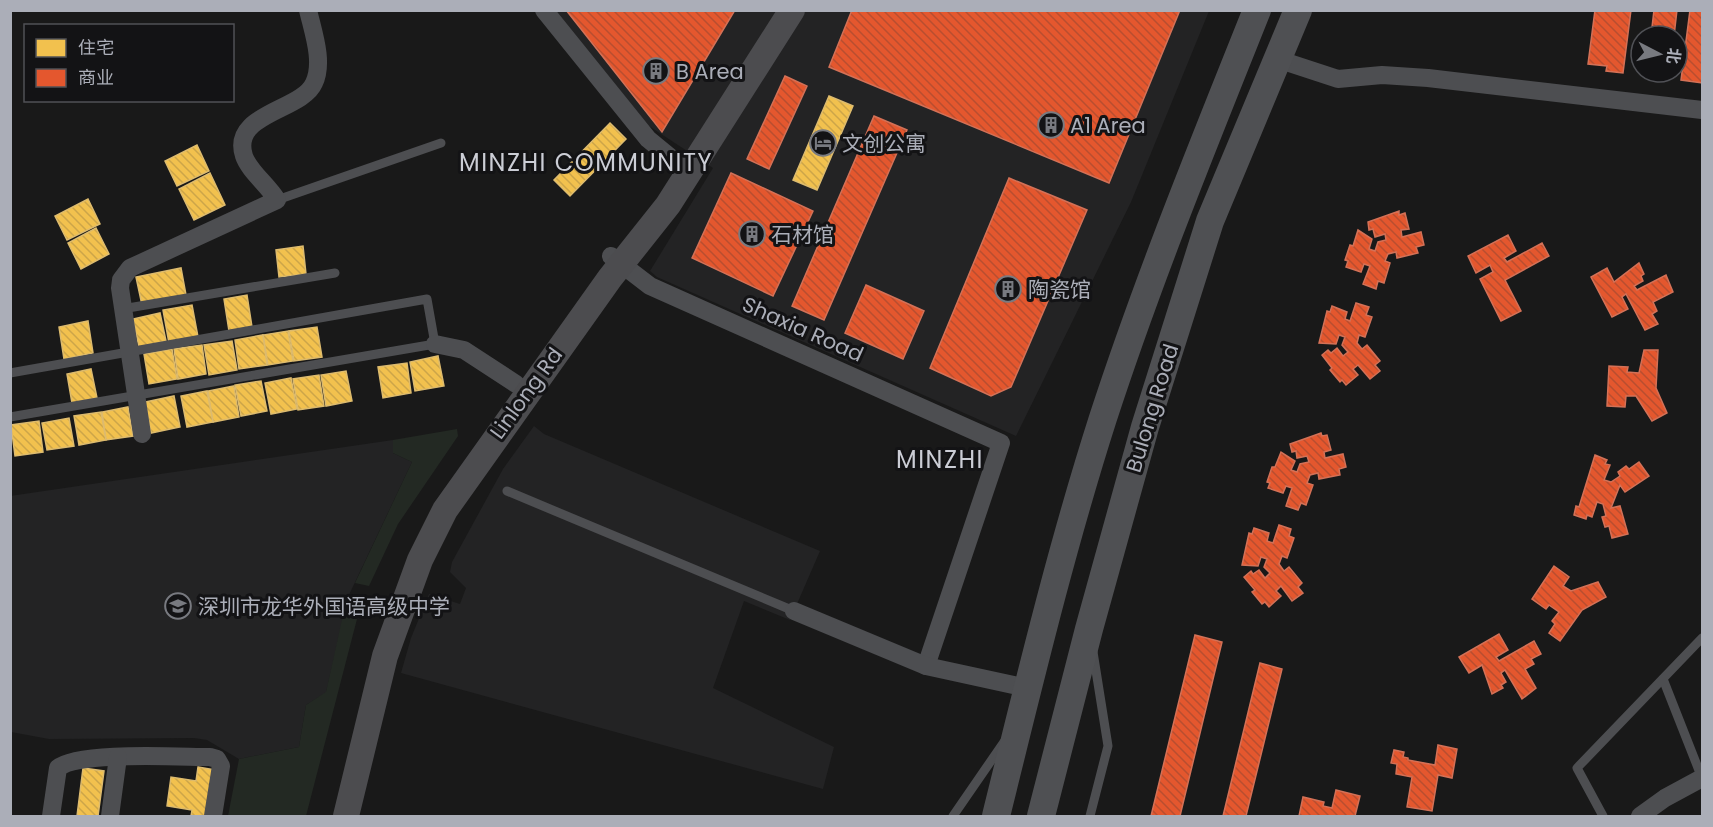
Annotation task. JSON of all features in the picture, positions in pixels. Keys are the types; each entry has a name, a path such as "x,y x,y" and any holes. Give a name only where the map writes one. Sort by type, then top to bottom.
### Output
{"main road":[{"name":"Linlong Rd","path":"346,816 385,656 405,597 445,510 464,479 616,260 771,10"},
{"name":"Linlong Rd","path":"331,816 374,642 399,567 425,514 516,384 616,260 668,205 792,10"},
{"name":"Bulong Road","path":"996,816 1071,522 1104,416 1177,208 1257,10"},
{"name":"Bulong Road","path":"1041,816 1089,629 1145,427 1210,221 1298,10"}],"street":[{"path":"142,434 122,309 121,280 130,268 277,200 245,159 242,142 244,135 257,121 307,92 314,84 317,62 308,10"},
{"path":"544,10 652,143 676,162"},
{"path":"1278,59 1338,79 1382,75 1428,78 1702,110"},
{"name":"Shaxia Road","path":"616,260 650,286 1001,443 926,666"},
{"path":"435,344 464,350 516,384"},
{"path":"794,611 926,666 1027,688"},
{"path":"110,816 118,757"},
{"path":"51,816 59,766 74,760 118,757 217,759 221,770 213,816"},
{"path":"1640,816 1665,798 1702,778"}],"lane":[{"path":"277,200 441,143"},
{"path":"122,309 335,273"},
{"path":"10,373 427,299 435,344 10,417"},
{"path":"507,491 794,611"},
{"path":"1089,629 1108,746 1090,816"},
{"path":"1603,816 1577,768 1702,638"},
{"path":"1663,679 1702,778"},
{"path":"953,816 1020,717"}],"shaded area":[{"path":"554,11 1209,11 1131,202 1016,436 657,277 650,271 713,168 649,126"},
{"path":"534,426 544,434 820,551 790,620 744,601 713,688 834,747 823,789 401,673 411,638 429,594 460,604 466,588 450,572 452,562 503,469"},
{"path":"457,429 458,436 398,524 369,586 355,583 412,462 393,453 393,440"},
{"name":"深圳市龙华外国语高级中学","path":"393,440 393,453 412,462 348,597 326,693 306,705 299,747 239,759 207,740 194,738 49,739 11,732 10,496"},
{"path":"343,615 357,619 306,816 228,816 239,759 299,747 306,705 326,692"}],"building: 住宅":[{"name":"文创公寓","path":"829,96 853,106 817,190 793,180"},
{"path":"610,123 626,139 570,196 554,180"},
{"path":"197,145 209,171 177,186 165,161"},
{"path":"210,173 225,205 194,220 179,189"},
{"path":"88,199 100,224 67,240 55,216"},
{"path":"96,228 109,254 81,269 68,243"},
{"path":"303,246 306,274 279,277 276,250"},
{"path":"181,268 186,295 142,305 136,277"},
{"path":"247,295 252,327 229,331 224,299"},
{"path":"192,305 198,337 169,343 163,310"},
{"path":"160,313 166,341 139,347 133,319"},
{"path":"88,321 93,353 64,359 59,327"},
{"path":"317,327 322,357 294,361 289,331"},
{"path":"288,331 293,361 268,365 263,335"},
{"path":"263,335 267,365 239,369 235,340"},
{"path":"232,341 237,370 209,375 204,345"},
{"path":"202,345 206,374 178,379 174,349"},
{"path":"172,349 177,379 149,384 144,354"},
{"path":"438,356 444,386 415,391 410,362"},
{"path":"407,363 411,393 383,398 378,367"},
{"path":"91,369 97,398 72,403 67,374"},
{"path":"346,371 352,401 326,406 321,375"},
{"path":"319,375 324,406 298,410 293,379"},
{"path":"291,378 297,409 271,414 265,383"},
{"path":"261,381 267,411 241,416 235,385"},
{"path":"234,386 239,417 213,422 208,391"},
{"path":"207,391 213,422 187,427 181,396"},
{"path":"174,396 180,427 151,433 145,402"},
{"path":"128,407 133,436 106,440 102,412"},
{"path":"101,412 106,440 79,445 74,416"},
{"path":"69,418 74,446 47,450 42,423"},
{"path":"39,421 43,452 15,456 11,425"},
{"path":"198,767 216,770 209,816 191,816 192,810 167,806 171,777 196,781"},
{"path":"83,768 104,771 98,816 77,816"}],"building: 商业":[{"name":"B Area","path":"566,10 735,10 662,132"},
{"name":"A1 Area","path":"852,10 1180,10 1109,183 829,67"},
{"path":"1595,10 1631,10 1623,73 1606,71 1607,66 1588,64"},
{"path":"1654,10 1677,10 1675,24 1652,24"},
{"path":"1690,10 1702,10 1702,83 1689,81"},
{"path":"785,76 807,86 769,169 747,159"},
{"path":"874,116 907,130 824,320 792,306"},
{"name":"石材馆","path":"731,173 813,211 773,296 692,258"},
{"name":"陶瓷馆","path":"1009,178 1087,210 1011,387 991,396 930,368"},
{"path":"1399,211 1399,215 1405,213 1409,229 1401,230 1402,237 1421,232 1424,245 1416,247 1418,253 1397,258 1396,252 1388,254 1385,261 1390,263 1384,283 1378,281 1376,289 1363,284 1370,266 1364,264 1361,272 1346,267 1348,261 1345,260 1350,245 1353,246 1358,230 1372,239 1369,249 1375,251 1378,242 1386,240 1385,234 1375,237 1373,229 1369,230 1368,222"},
{"path":"1508,235 1516,251 1504,258 1507,262 1542,243 1549,256 1505,280 1521,311 1501,321 1480,279 1493,272 1490,265 1476,273 1468,256"},
{"path":"1639,263 1644,274 1641,276 1643,281 1634,286 1637,290 1666,275 1673,292 1653,302 1657,311 1652,314 1658,324 1645,330 1626,294 1622,297 1628,309 1612,317 1591,277 1607,268 1614,282"},
{"path":"866,285 924,311 903,359 845,333"},
{"path":"1356,303 1369,307 1366,315 1372,317 1365,337 1359,335 1357,343 1362,349 1367,345 1380,361 1375,365 1380,371 1370,379 1358,365 1353,369 1358,375 1346,385 1342,380 1340,382 1330,370 1332,368 1322,355 1328,350 1331,353 1337,348 1343,356 1348,352 1342,345 1345,337 1339,335 1336,344 1319,343 1327,311 1330,312 1332,306 1347,312 1345,319 1350,321"},
{"path":"1644,350 1658,350 1656,388 1667,413 1652,421 1636,396 1626,396 1625,407 1607,406 1609,366 1628,367 1627,372 1639,373"},
{"path":"1321,433 1322,436 1327,435 1331,450 1324,452 1325,458 1343,454 1346,467 1339,469 1340,475 1319,479 1318,473 1310,475 1307,483 1313,485 1306,505 1301,503 1298,510 1286,506 1292,488 1286,486 1283,493 1268,488 1270,483 1267,482 1272,467 1275,467 1281,452 1295,461 1291,470 1297,472 1300,464 1309,462 1307,456 1297,458 1296,451 1292,452 1290,444"},
{"path":"1595,455 1607,460 1605,464 1610,465 1604,480 1611,482 1620,476 1618,472 1626,466 1629,469 1639,462 1649,476 1625,492 1620,485 1611,508 1620,506 1628,534 1612,538 1609,526 1605,527 1602,517 1606,516 1603,504 1597,502 1592,517 1587,515 1586,519 1574,515 1576,506 1579,507"},
{"path":"1279,525 1291,529 1289,536 1294,538 1287,558 1282,556 1279,564 1284,571 1289,567 1302,583 1298,587 1303,593 1292,601 1281,586 1276,591 1281,596 1269,607 1265,602 1262,604 1252,592 1255,590 1244,577 1251,571 1253,574 1259,570 1265,578 1270,573 1264,567 1267,559 1261,557 1258,566 1242,565 1249,533 1252,534 1254,528 1269,533 1267,541 1273,543"},
{"path":"1554,566 1569,577 1563,586 1571,591 1598,582 1606,597 1582,610 1560,641 1549,633 1555,624 1552,621 1559,612 1549,605 1546,609 1532,599"},
{"path":"1499,634 1508,650 1496,657 1499,661 1534,641 1541,654 1531,659 1534,664 1525,669 1536,688 1522,699 1505,670 1501,673 1506,682 1501,685 1503,688 1492,694 1482,665 1469,673 1459,657"},
{"path":"1195,635 1222,642 1180,816 1151,816"},
{"path":"1260,663 1282,669 1246,816 1223,816"},
{"path":"1438,745 1457,749 1452,778 1438,775 1432,811 1407,807 1412,777 1396,774 1397,764 1391,763 1394,750 1404,752 1403,757 1408,760 1435,765"},
{"path":"1336,790 1360,796 1355,816 1299,816 1303,797 1324,802 1323,806 1332,808"}],"place":[{"name":"B Area","path":"656,71"},
{"name":"A1 Area","path":"1051,125"},
{"name":"文创公寓","path":"823,143"},
{"name":"石材馆","path":"752,234"},
{"name":"陶瓷馆","path":"1008,289"},
{"name":"深圳市龙华外国语高级中学","path":"178,606"}],"district":[{"name":"MINZHI COMMUNITY","path":"586,162"},
{"name":"MINZHI","path":"940,459"}]}
